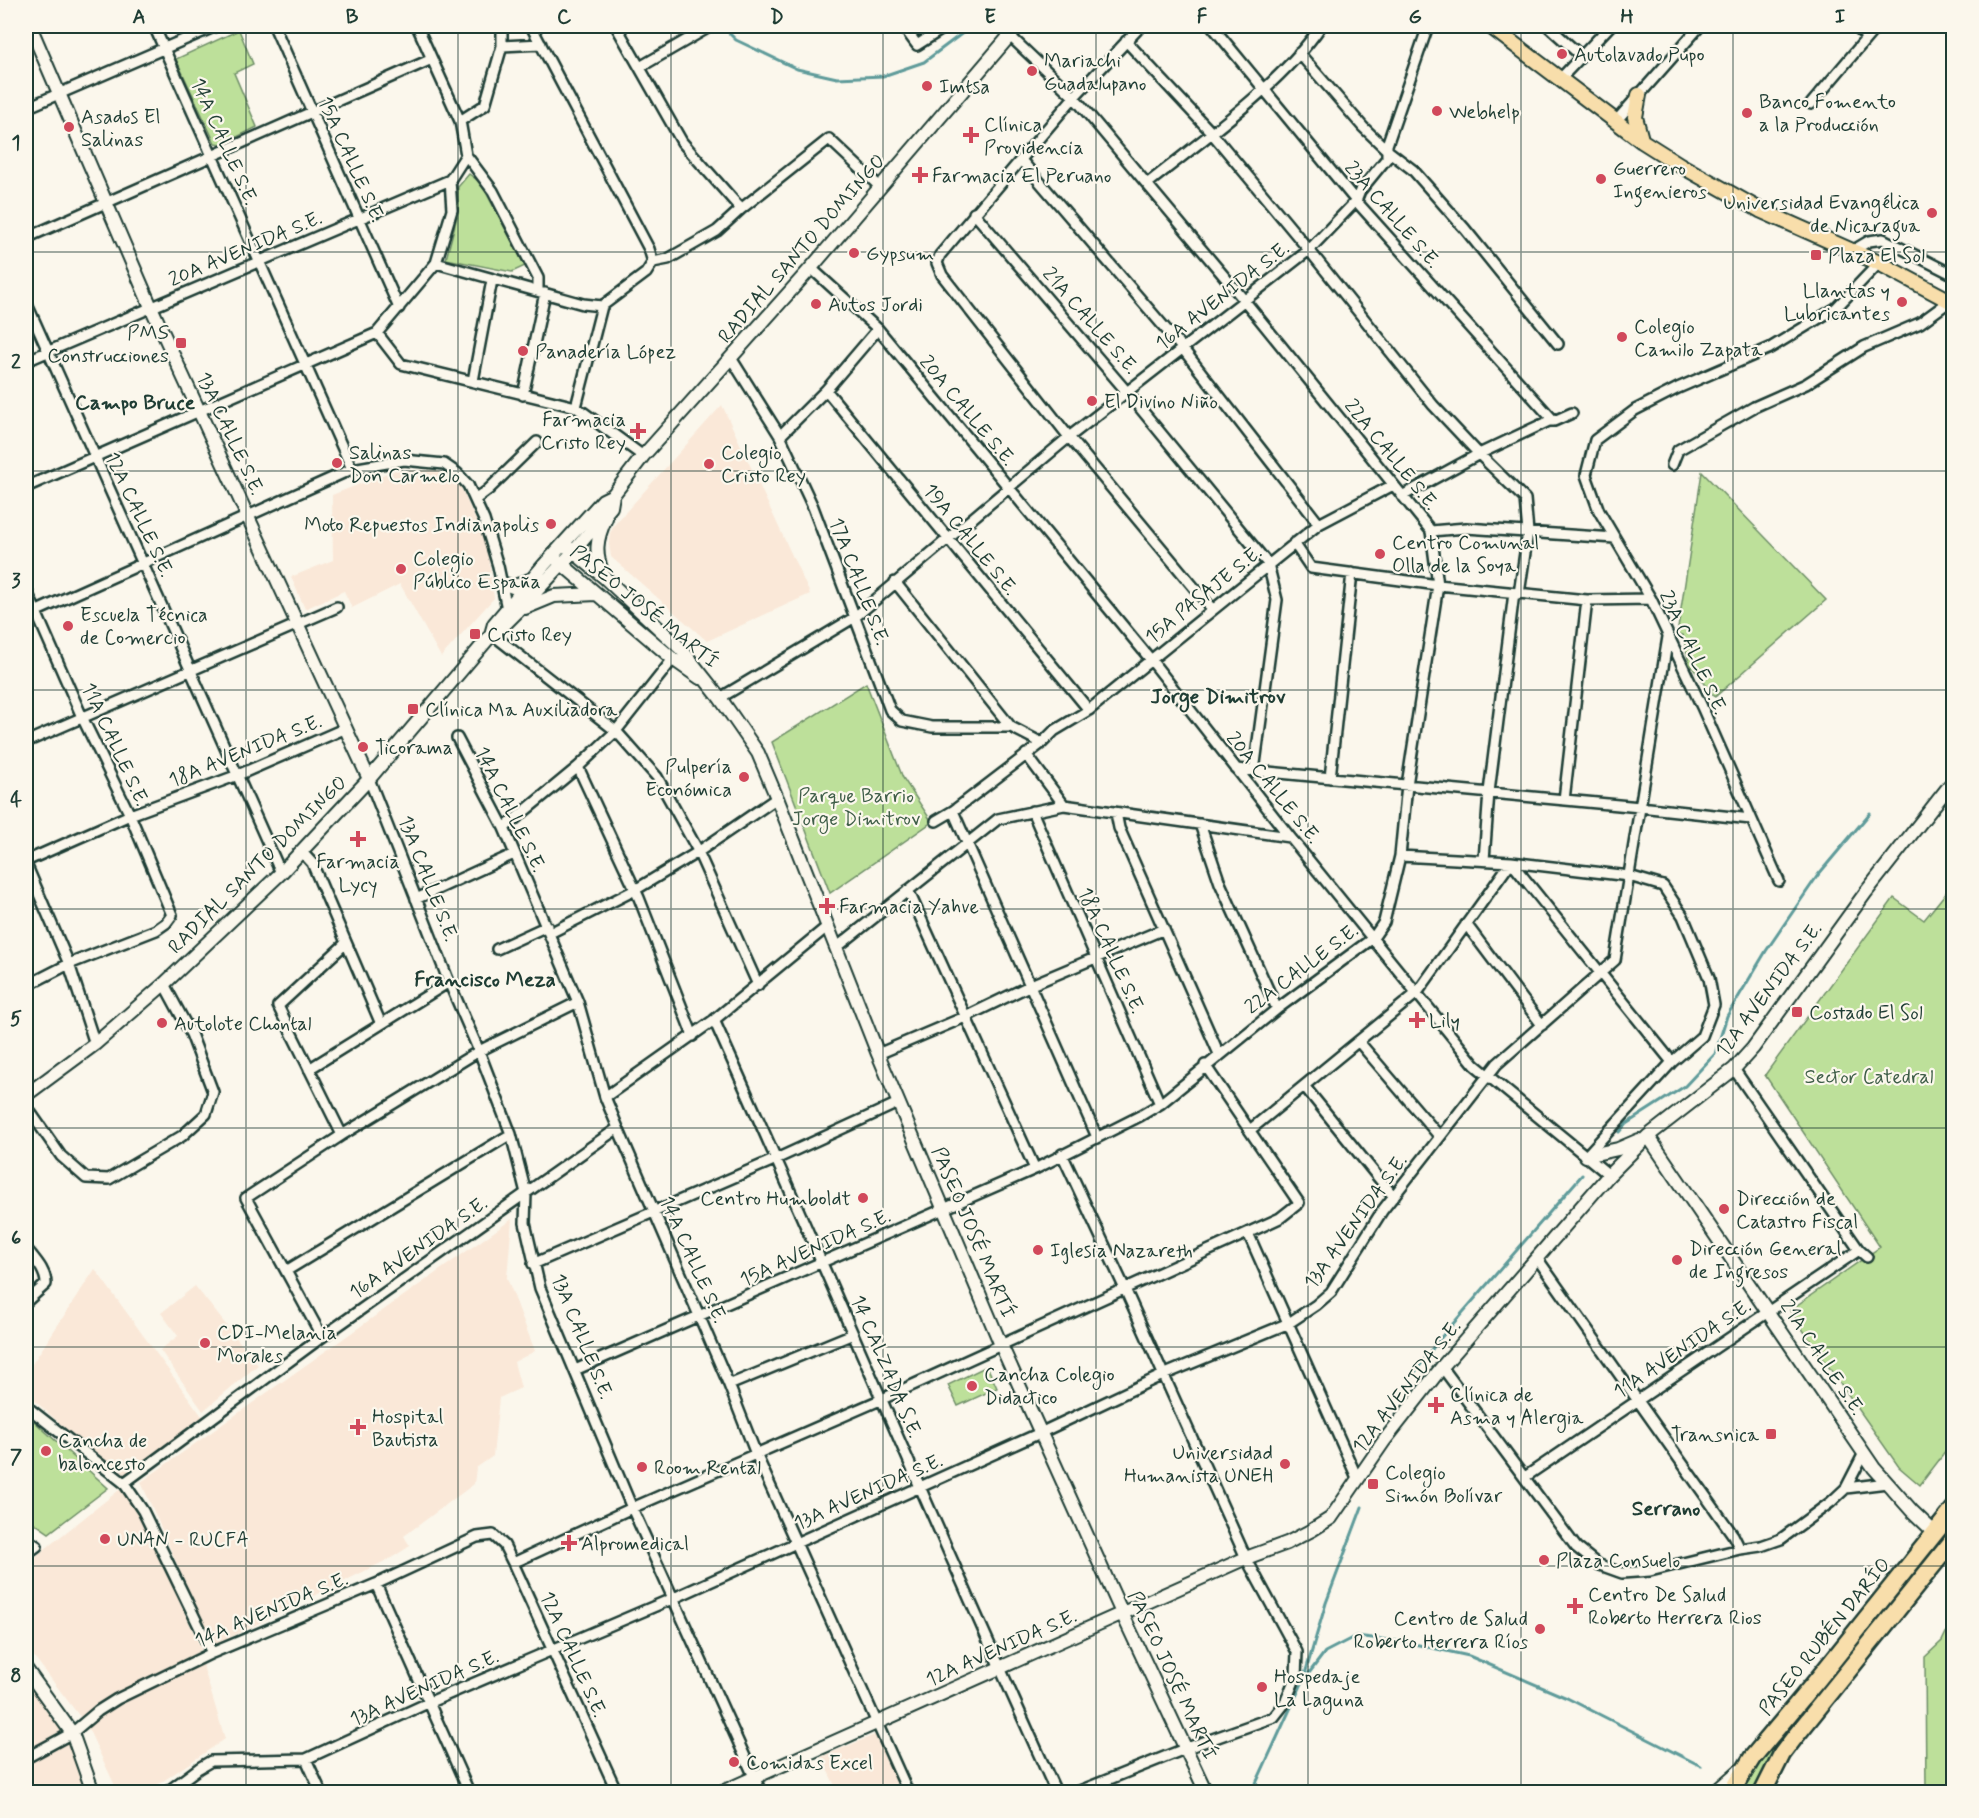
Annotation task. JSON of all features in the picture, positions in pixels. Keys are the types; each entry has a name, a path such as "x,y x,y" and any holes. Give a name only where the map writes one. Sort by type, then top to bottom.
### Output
{"highway":[{"name":"PASEO RUBÉN DARÍO","path":"1731,1792 1752,1758 1806,1694 1953,1509"},
{"path":"1951,1542 1944,1536 1953,1523"},
{"path":"1934,1532 1951,1542"},
{"path":"1895,1612 1937,1550 1939,1538 1934,1532"},
{"name":"PASEO RUBÉN DARÍO","path":"1763,1792 1782,1754 1828,1693 1951,1542"},
{"path":"1828,1693 1826,1685 1864,1638 1873,1610"},
{"path":"1806,1694 1817,1689 1828,1693"}],"main road":[{"name":"13A CALLE S.E.","path":"30,26 151,307 369,779"},
{"name":"RADIAL SANTO DOMINGO","path":"513,610 612,501 643,456 811,268 1018,26"},
{"path":"1490,26 1642,141 1680,165 1760,210 1879,263 1953,302"},
{"path":"1639,95 1635,121 1642,141"},
{"path":"604,577 596,552 600,530 612,501"},
{"name":"PASEO JOSÉ MARTÍ","path":"569,548 604,577 682,650 720,698 758,753 898,1103 1001,1345 1206,1792"},
{"name":"RADIAL SANTO DOMINGO","path":"26,1095 95,1044 164,984 303,852 369,779 492,634 499,630 533,578 557,560"},
{"name":"PASEO JOSÉ MARTÍ","path":"557,560 673,659 711,687"},
{"path":"502,583 513,587 533,578"},
{"path":"513,610 554,596 597,594"},
{"name":"12A AVENIDA S.E.","path":"722,1792 1000,1670 1246,1558 1287,1544 1331,1518 1396,1425 1442,1367 1609,1175 1648,1136 1734,1069 1753,1048 1866,892 1953,780"},
{"path":"1588,1157 1618,1149 1648,1136"},
{"name":"21A CALLE S.E.","path":"1648,1136 1864,1453 1887,1483 1934,1532"},
{"path":"26,1669 72,1733 93,1792"},
{"path":"1715,1792 1752,1758"}],"street":[{"name":"14A CALLE S.E.","path":"154,26 352,469"},
{"path":"26,108 216,26"},
{"name":"15A CALLE S.E.","path":"274,26 399,308"},
{"path":"417,26 460,121 466,155 493,191 538,278 542,292 523,395"},
{"path":"460,121 485,105 502,46 502,26"},
{"path":"531,26 650,249 653,262 646,273 602,306 576,407"},
{"path":"616,26 682,142 741,209"},
{"path":"639,67 711,26"},
{"path":"903,26 917,45 947,26"},
{"path":"1141,26 1074,97 974,213 940,255 937,263 942,275 1069,437 1212,609"},
{"name":"23A CALLE S.E.","path":"1212,26 1356,201 1554,421"},
{"path":"1147,184 1264,89 1299,53 1321,26"},
{"name":"16A AVENIDA S.E.","path":"720,698 855,616 1069,437 1308,250 1356,201 1360,191 1387,158 1386,145 1428,26"},
{"path":"1548,26 1580,55"},
{"path":"1561,78 1580,55 1592,46 1610,26"},
{"path":"1617,120 1700,26"},
{"path":"1854,26 1867,37"},
{"path":"1811,104 1877,26"},
{"name":"22A CALLE S.E.","path":"1009,36 1074,97 1244,300 1431,531 1438,585 1407,785 1400,856 1384,922 1373,938 1219,1054 1160,1104 1097,1137"},
{"path":"1126,41 1210,132 1432,405 1526,499 1528,532 1517,593 1489,792 1484,860"},
{"path":"502,46 541,44"},
{"path":"1299,53 1363,127 1413,170 1458,220 1558,344"},
{"path":"26,238 432,60"},
{"path":"653,262 668,259 717,231 829,139 880,186"},
{"path":"26,487 377,333 436,263 452,210 450,180 466,155"},
{"path":"1021,159 1183,349 1319,524"},
{"name":"20A AVENIDA S.E.","path":"26,362 450,180"},
{"name":"21A CALLE S.E.","path":"974,213 1127,392 1268,564"},
{"path":"1852,251 1869,241 1883,239 1953,275"},
{"path":"436,263 583,304 602,306"},
{"name":"23A CALLE S.E.","path":"1779,881 1651,599 1599,511 1586,475 1595,440 1635,410 1678,388 1770,348 1836,308 1879,263"},
{"name":"20A CALLE S.E.","path":"811,268 878,329 1151,660 1290,837 1475,1065 1609,1175"},
{"path":"473,381 492,280"},
{"name":"12A CALLE S.E.","path":"26,302 281,873"},
{"path":"1672,465 1678,450 1754,407 1806,384 1864,347 1920,323 1953,302"},
{"path":"780,436 826,390 878,329"},
{"path":"377,333 401,364 576,407 643,456"},
{"name":"17A CALLE S.E.","path":"731,358 780,436 813,507 890,710 902,721 932,727 1011,727"},
{"name":"19A CALLE S.E.","path":"826,390 1089,710"},
{"path":"1402,496 1479,454 1549,421 1572,413"},
{"path":"476,499 537,442"},
{"path":"26,615 352,469 404,460 444,464 458,473 468,485 484,520 502,583 513,610"},
{"name":"15A PASAJE S.E.","path":"936,821 953,811 1042,743 1054,731 1089,710 1319,524 1393,485"},
{"path":"1431,531 1466,528 1615,538"},
{"path":"1294,543 1311,568 1438,585 1587,600 1651,599"},
{"path":"1254,771 1277,600 1268,564"},
{"path":"1330,778 1352,573"},
{"path":"895,582 1011,727 1042,743"},
{"name":"11A CALLE S.E.","path":"26,589 82,717 130,815 172,915 156,930 69,964"},
{"path":"1564,800 1587,600"},
{"path":"26,742 337,607"},
{"path":"492,634 616,731 657,777 698,852 758,985"},
{"name":"13A AVENIDA S.E.","path":"167,1792 210,1761 306,1760 430,1702 674,1598 919,1488 1163,1375 1289,1323 1316,1305 1330,1292 1382,1211 1497,1064 1614,960 1668,637"},
{"path":"504,828 578,767 616,731 673,659"},
{"name":"18A AVENIDA S.E.","path":"26,862 130,815 238,775 346,728"},
{"name":"14A CALLE S.E.","path":"457,738 504,828 548,930 578,1002 605,1097 653,1212 729,1385 756,1454 908,1792"},
{"path":"1026,754 1064,806"},
{"path":"578,767 635,890 693,1036"},
{"path":"1236,769 1751,819"},
{"name":"13A CALLE S.E.","path":"369,779 511,1134 526,1193 525,1223 540,1288 632,1508 761,1792"},
{"path":"497,949 548,930 635,890 698,852 777,798"},
{"path":"836,948 998,819 1064,806 1290,837"},
{"path":"953,811 1097,1137"},
{"name":"18A CALLE S.E.","path":"1032,811 1160,1104"},
{"path":"1116,813 1119,828 1219,1054"},
{"path":"1200,824 1220,883 1277,1009"},
{"path":"303,852 312,863 381,1024"},
{"path":"416,899 514,854"},
{"path":"1400,856 1511,862 1629,876 1663,886 1683,916 1708,978 1714,1005 1702,1036 1672,1062 1588,1157"},
{"path":"26,862 69,964 95,1044"},
{"path":"1250,1130 1417,993 1511,862"},
{"path":"1511,862 1672,1062"},
{"path":"908,890 1035,1169"},
{"path":"1466,924 1542,1025"},
{"path":"605,1097 714,1020 828,926"},
{"path":"878,1054 965,1017 1031,985 1164,929"},
{"path":"342,1135 278,1006 346,943"},
{"path":"26,986 69,964"},
{"path":"309,1069 449,982"},
{"path":"26,1106 61,1156 86,1178 109,1179 182,1136 206,1114 213,1092 191,1034 164,984"},
{"path":"322,1337 246,1198 342,1135 479,1051 578,1002"},
{"name":"14 CALZADA S.E.","path":"714,1020 882,1399 919,1488 1056,1792"},
{"path":"1359,1042 1440,1137"},
{"path":"513,1563 632,1508 882,1399 1280,1218 1299,1203 1205,1065"},
{"path":"1734,1069 1859,1250 1867,1257"},
{"path":"1305,1087 1394,1197"},
{"path":"533,1264 776,1159 898,1103"},
{"name":"16A AVENIDA S.E.","path":"124,1483 322,1337 618,1128"},
{"path":"286,1271 511,1134"},
{"name":"15A AVENIDA S.E.","path":"575,1370 1035,1169 1097,1137"},
{"path":"1062,1154 1246,1558 1297,1652 1296,1676 1285,1703 1274,1717 1077,1792"},
{"path":"1248,1233 1358,1480"},
{"path":"26,1248 43,1270 46,1284 26,1302"},
{"name":"11A AVENIDA S.E.","path":"1525,1477 1859,1250"},
{"path":"1538,1258 1733,1535 1740,1549"},
{"path":"729,1385 853,1334"},
{"path":"1442,1367 1576,1547 1597,1564 1622,1573 1641,1572 1761,1546 1781,1539 1846,1488 1864,1453"},
{"path":"26,1406 124,1483 143,1511 212,1653"},
{"path":"1846,1488 1887,1483"},
{"name":"12A CALLE S.E.","path":"493,1535 504,1545 513,1563 617,1792"},
{"name":"14A AVENIDA S.E.","path":"26,1758 72,1733 98,1710 117,1699 212,1653 376,1584 477,1538 493,1535"},
{"path":"26,1539 37,1546 26,1554"},
{"path":"376,1584 469,1792"},
{"path":"306,1760 321,1792"}],"shaded area":[{"name":"Colegio Cristo Rey","path":"722,405 810,594 707,641 611,557 609,544 610,533 615,524"},
{"name":"Colegio Público España","path":"395,470 436,470 457,479 487,545 494,598 441,657 400,584 352,608 344,591 305,609 291,577 333,560 332,495"},
{"name":"Hospital Bautista","path":"512,1219 507,1278 535,1351 514,1362 521,1388 499,1398 493,1456 476,1468 474,1484 404,1536 410,1546 393,1557 213,1646 141,1482"},
{"name":"UNAN - RUCFA","path":"95,1269 204,1419 125,1481 202,1651 204,1669 225,1739 147,1792 118,1792 87,1726 26,1646 26,1564 123,1487 124,1481 26,1393 26,1373"},
{"name":"CDI-Melania Morales","path":"195,1286 258,1365 203,1411 160,1350 178,1336 161,1313"},
{"path":"26,1677 72,1733 93,1792 26,1792"},
{"path":"877,1734 901,1792 838,1792 821,1757"}],"green space":[{"path":"239,30 253,64 234,73 257,127 223,144 215,143 176,59"},
{"path":"469,174 481,183 525,266 512,272 446,259 457,217 458,187"},
{"path":"1702,472 1826,600 1715,697 1689,663 1683,635 1677,635"},
{"name":"Parque Barrio Jorge Dimitrov","path":"866,683 903,778 932,822 830,893 772,742"},
{"name":"Sector Catedral","path":"1953,884 1953,1442 1920,1485 1899,1467 1791,1313 1790,1310 1880,1247 1765,1075 1894,898 1924,920"},
{"name":"Cancha Colegio Didactico","path":"987,1366 997,1388 958,1406 948,1385"},
{"name":"Cancha de baloncesto","path":"26,1414 108,1488 49,1533 26,1517"},
{"path":"1953,1618 1953,1792 1926,1792 1925,1657 1942,1641"},
{"path":"1815,1695 1817,1697 1758,1792 1738,1792 1760,1761"}],"waterway":[{"path":"722,26 736,40 797,69 837,78 883,76 924,62 972,26"},
{"path":"1619,1132 1626,1124 1685,1086 1715,1054 1727,1016 1766,951 1818,875 1870,813"},
{"path":"1412,1376 1438,1341 1582,1175"},
{"path":"1252,1792 1303,1681 1326,1603 1362,1507"},
{"path":"1303,1681 1325,1652 1356,1636 1405,1642 1469,1656 1567,1698 1701,1766"}],"place":[{"name":"Autolavado Pupo","path":"1562,54"},
{"name":"Mariachi Guadalupano","path":"1032,71"},
{"name":"Imtsa","path":"927,86"},
{"name":"Webhelp","path":"1437,111"},
{"name":"Banco Fomento a la Producción","path":"1747,113"},
{"name":"Asados El Salinas","path":"69,127"},
{"name":"Clínica Providencia","path":"971,135"},
{"name":"Farmacia El Peruano","path":"920,175"},
{"name":"Guerrero Ingenieros","path":"1601,179"},
{"name":"Universidad Evangélica de Nicaragua","path":"1932,213"},
{"name":"Gypsum","path":"854,253"},
{"name":"Plaza El Sol","path":"1816,255"},
{"name":"Llantas y Lubricantes","path":"1902,302"},
{"name":"Autos Jordi","path":"816,304"},
{"name":"Colegio Camilo Zapata","path":"1622,337"},
{"name":"PMS Construcciones","path":"181,343"},
{"name":"Panadería López","path":"523,351"},
{"name":"El Divino Niño","path":"1092,401"},
{"name":"Farmacia Cristo Rey","path":"638,431"},
{"name":"Salinas Don Carmelo","path":"337,463"},
{"name":"Colegio Cristo Rey","path":"709,464"},
{"name":"Moto Repuestos Indianapolis","path":"551,524"},
{"name":"Centro Comunal Olla de la Soya","path":"1380,554"},
{"name":"Colegio Público España","path":"401,569"},
{"name":"Escuela Técnica de Comercio","path":"68,626"},
{"name":"Cristo Rey","path":"475,634"},
{"name":"Clínica Ma Auxiliadora","path":"413,709"},
{"name":"Ticorama","path":"363,747"},
{"name":"Pulpería Económica","path":"744,777"},
{"name":"Farmacia Lycy","path":"358,839"},
{"name":"Farmacia Yahve","path":"827,906"},
{"name":"Costado El Sol","path":"1797,1012"},
{"name":"Lily","path":"1417,1020"},
{"name":"Autolote Chontal","path":"162,1023"},
{"name":"Centro Humboldt","path":"863,1198"},
{"name":"Dirección de Catastro Fiscal","path":"1724,1209"},
{"name":"Iglesia Nazareth","path":"1038,1250"},
{"name":"Dirección General de Ingresos","path":"1677,1260"},
{"name":"CDI-Melania Morales","path":"205,1343"},
{"name":"Cancha Colegio Didactico","path":"972,1386"},
{"name":"Clínica de Asma y Alergia","path":"1436,1405"},
{"name":"Hospital Bautista","path":"358,1427"},
{"name":"Transnica","path":"1771,1434"},
{"name":"Cancha de baloncesto","path":"46,1451"},
{"name":"Universidad Humanista UNEH","path":"1285,1464"},
{"name":"Room Rental","path":"642,1467"},
{"name":"Colegio Simón Bolívar","path":"1373,1484"},
{"name":"UNAN - RUCFA","path":"105,1539"},
{"name":"Alpromedical","path":"569,1543"},
{"name":"Plaza Consuelo","path":"1544,1560"},
{"name":"Centro De Salud Roberto Herrera Rios","path":"1575,1606"},
{"name":"Centro de Salud Roberto Herrera Ríos","path":"1540,1629"},
{"name":"Hospedaje La Laguna","path":"1262,1687"},
{"name":"Comidas Excel","path":"734,1762"}],"district":[{"name":"Campo Bruce","path":"135,402"},
{"name":"Jorge Dimitrov","path":"1218,696"},
{"name":"Francisco Meza","path":"485,979"},
{"name":"Serrano","path":"1666,1508"}]}
